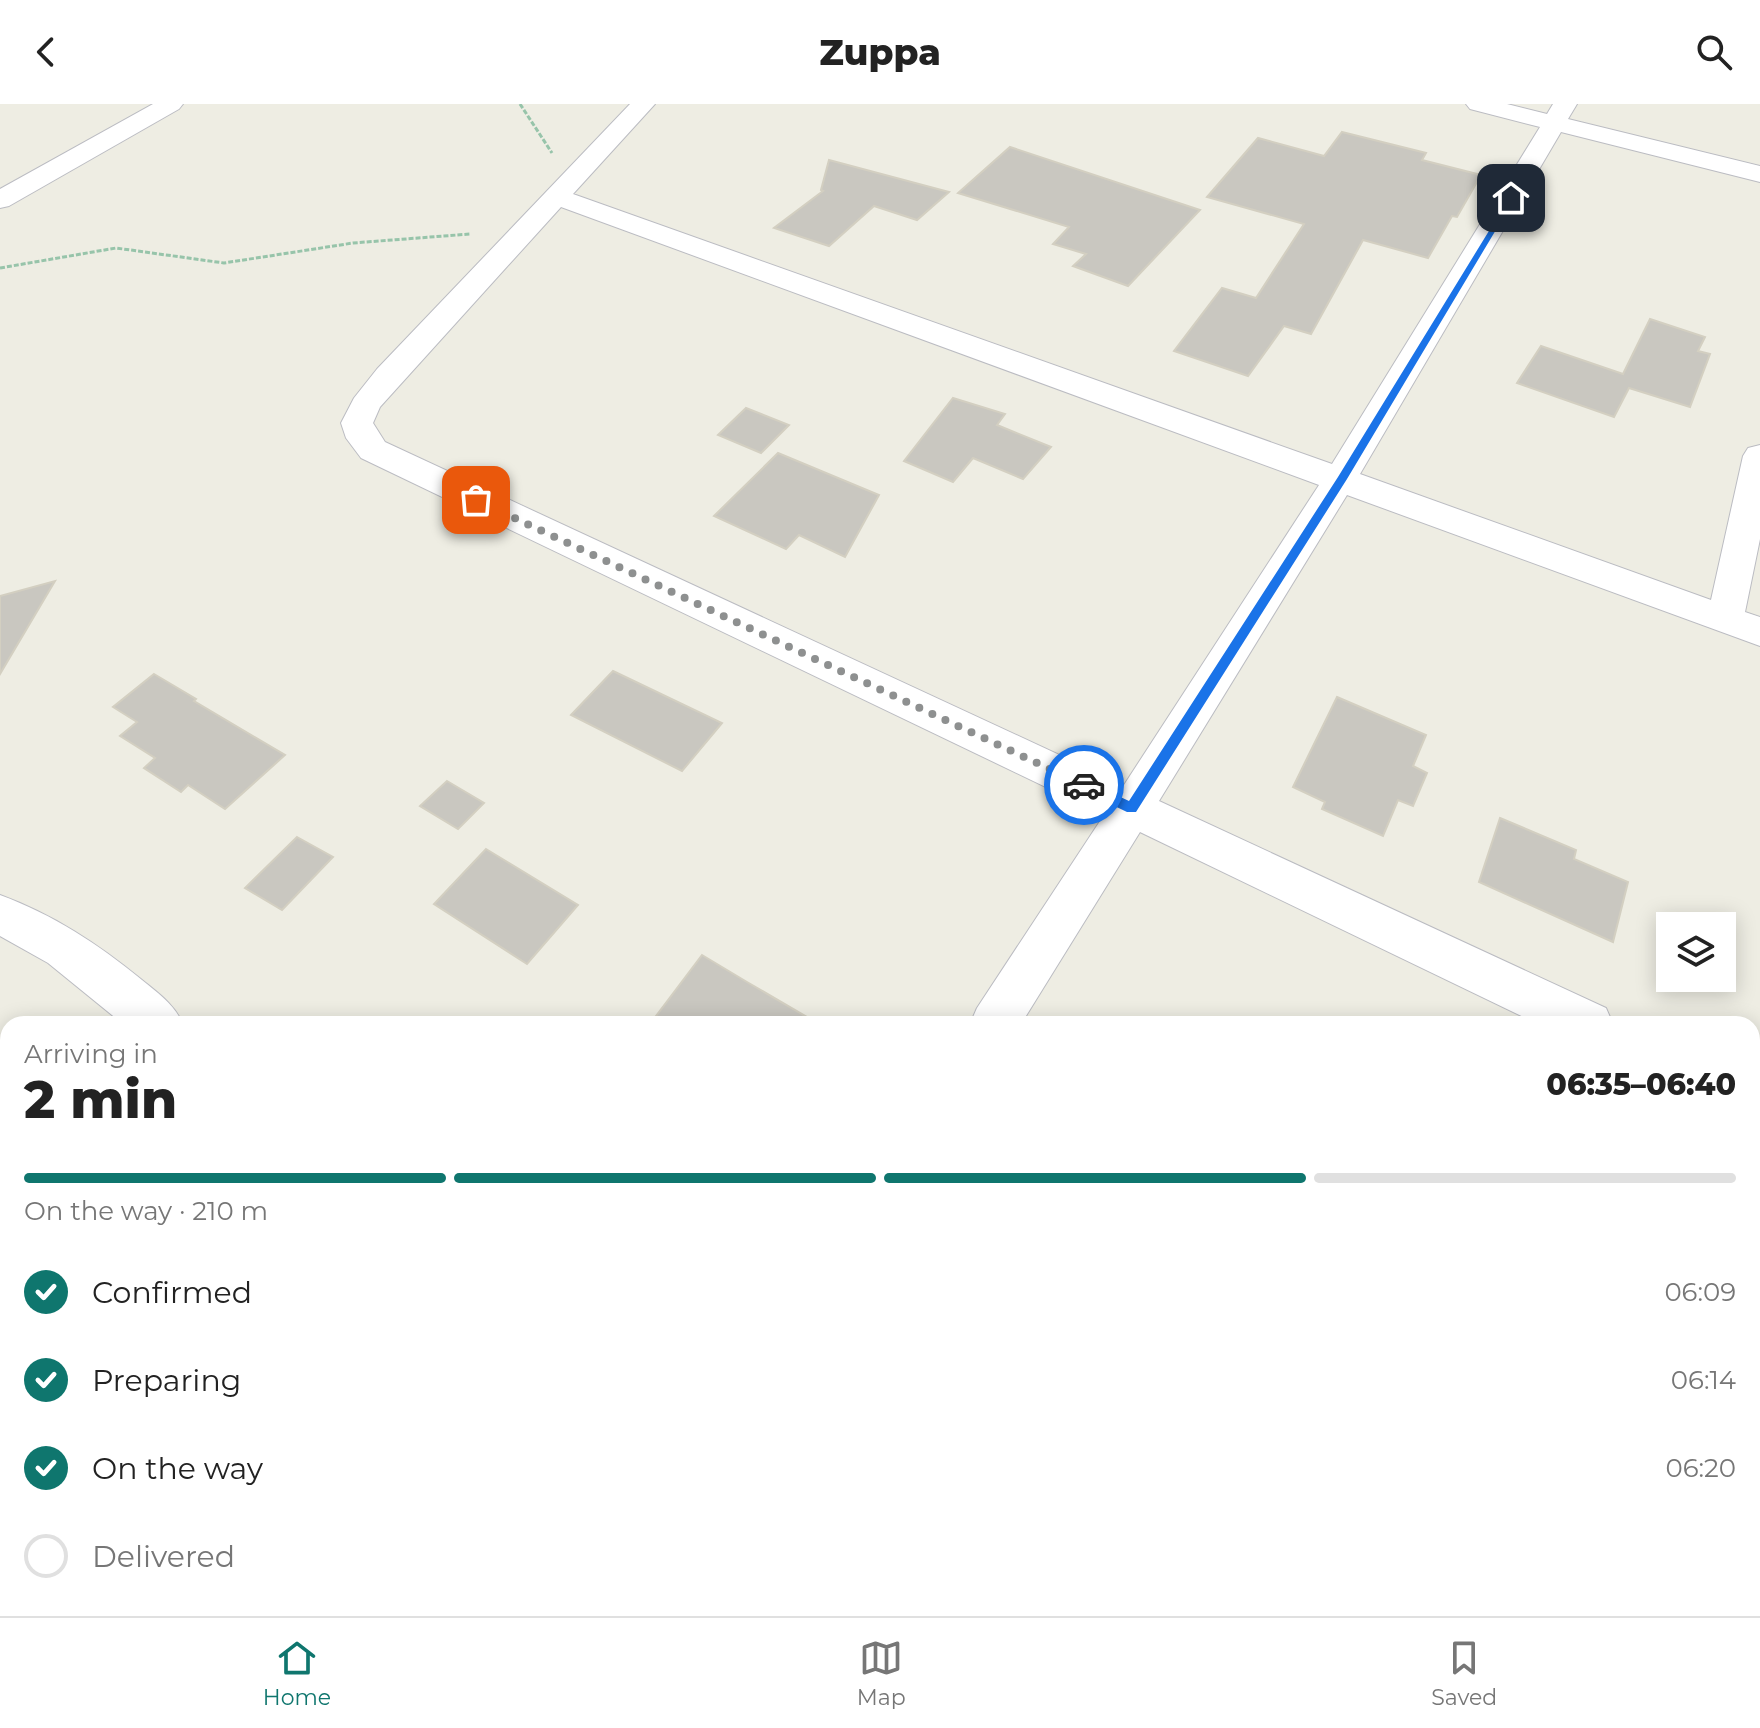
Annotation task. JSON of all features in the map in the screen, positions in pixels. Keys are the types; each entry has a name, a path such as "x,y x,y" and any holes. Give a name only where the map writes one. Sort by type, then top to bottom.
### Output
{"street":[{"path":"0,200 171,104"},
{"path":"643,104 562,188 365,405 357,423 362,438 373,450 1572,1016"},
{"path":"1478,104 1560,114 1760,174"},
{"path":"999,1016 1342,479 1560,114"},
{"path":"562,188 1760,632"},
{"path":"1725,620 1760,456"},
{"path":"0,915 47,939 85,964 149,1016"}],"path":[{"path":"520,104 562,188"},
{"path":"0,268 116,248 224,263 353,243 523,231"}],"building":[{"path":"1342,132 1426,153 1422,160 1481,175 1428,258 1363,240 1311,334 1284,326 1248,376 1174,351 1222,288 1256,298 1304,224 1207,197 1258,138 1324,156"},
{"path":"1010,147 1200,210 1128,286 1073,266 1086,254 1053,244 1069,227 958,193"},
{"path":"829,160 949,192 917,220 874,206 829,246 774,228 823,191"},
{"path":"1650,319 1705,337 1698,351 1710,354 1690,407 1629,388 1614,417 1517,383 1541,346 1623,374"},
{"path":"953,398 1005,414 997,425 1051,447 1023,479 973,458 953,482 904,461"},
{"path":"746,408 789,425 761,453 718,435"},
{"path":"778,453 879,495 845,557 799,535 786,549 714,516"},
{"path":"55,581 0,674 0,596"},
{"path":"613,671 722,723 682,771 571,715"},
{"path":"154,674 285,755 225,809 188,785 181,792 144,768 155,758 120,736 137,722 113,707"},
{"path":"1337,697 1426,735 1413,766 1427,773 1413,806 1398,800 1383,836 1322,809 1325,802 1293,787"},
{"path":"447,781 484,803 458,829 420,806"},
{"path":"1500,818 1576,850 1574,859 1628,882 1613,942 1479,882"},
{"path":"297,837 333,857 282,910 245,888"},
{"path":"486,849 578,905 527,964 434,904"},
{"path":"702,955 805,1016 656,1016"}],"way so far":[{"path":"476,500 1084,785"}],"route":[{"path":"1084,785 1131,808 1342,479 1511,198"}]}
